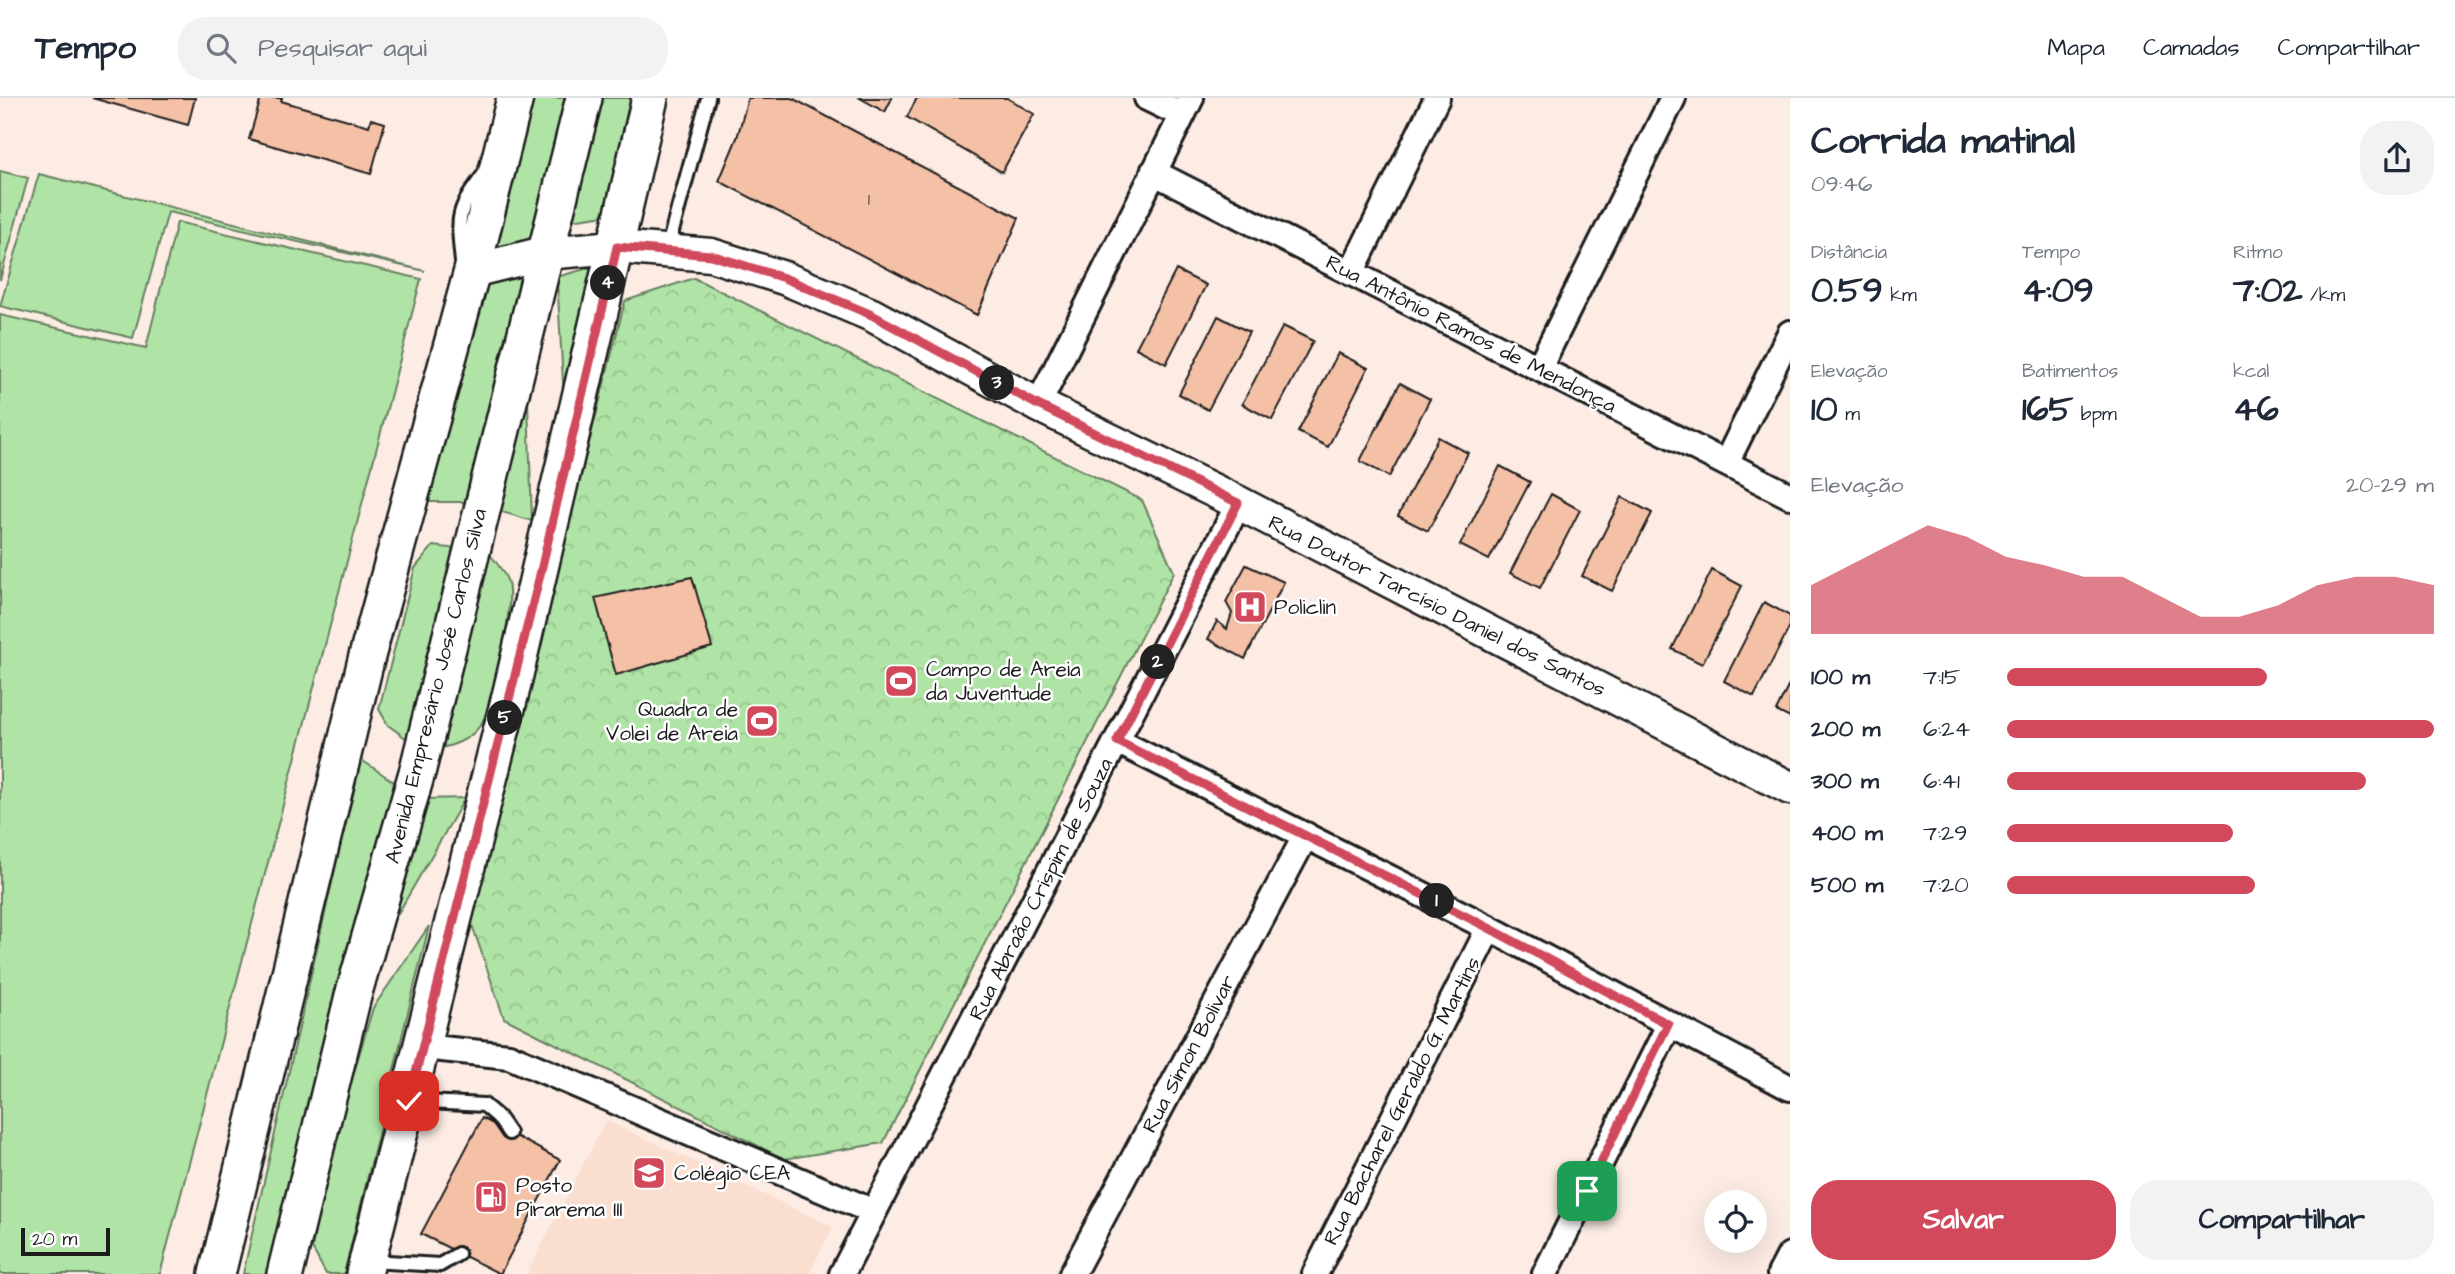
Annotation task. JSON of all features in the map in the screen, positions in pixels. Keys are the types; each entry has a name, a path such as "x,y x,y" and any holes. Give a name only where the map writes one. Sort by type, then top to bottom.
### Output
{"main road":[{"path":"217,1274 363,671 469,282 515,98"},
{"name":"Avenida Empresário José Carlos Silva","path":"292,1266 353,996 418,769 583,98"},
{"path":"365,1267 423,1047 552,523 650,98"}],"street":[{"path":"1038,405 1186,107 1147,98"},
{"path":"1351,273 1437,98"},
{"path":"1539,368 1673,98"},
{"name":"Rua Antônio Ramos de Mendonça","path":"1153,172 1790,496"},
{"name":"Rua Doutor Tarcísio Daniel dos Santos","path":"469,282 544,253 617,247 711,255 784,278 872,315 1038,405 1238,503 1790,788"},
{"path":"1726,463 1790,333"},
{"name":"Rua Abraão Crispim de Souza","path":"842,1274 1238,503"},
{"path":"1117,741 1489,928 1790,1088"},
{"name":"Rua Simon Bolivar","path":"1072,1274 1306,835"},
{"name":"Rua Bacharel Geraldo G. Martins","path":"1315,1274 1489,928"},
{"path":"1545,1274 1668,1024"},
{"path":"423,1047 509,1056 874,1212"},
{"path":"1780,1274 1790,1255"}],"lane":[{"path":"667,251 708,98"},
{"path":"469,282 458,220 462,204 501,150"},
{"path":"409,1101 484,1105 498,1117 509,1133"},
{"path":"365,1267 440,1265 458,1254"}],"shaded area":[{"name":"Colégio CEA","path":"606,1120 833,1227 809,1274 527,1274"}],"green space":[{"path":"527,98 568,98 469,502 429,502"},
{"path":"602,98 633,98 605,215 571,220"},
{"path":"0,171 28,178 0,280"},
{"path":"39,174 425,271 168,212 133,338 0,306"},
{"path":"177,222 421,279 160,1274 0,1274 0,315 146,348"},
{"path":"592,267 564,400 557,277"},
{"path":"694,278 1142,500 1174,572 883,1143 784,1159 504,1018 469,916 625,301"},
{"path":"528,401 532,521 499,511"},
{"path":"433,546 458,549 407,739 388,725 379,709 415,568"},
{"path":"489,553 505,576 509,592 506,630 492,696 477,730 454,744 434,749"},
{"path":"360,759 397,784 273,1274 243,1274"},
{"path":"465,798 396,917 423,799"},
{"path":"429,926 344,1274 326,1274 312,1248 327,1163 373,1008"}],"building":[{"path":"92,98 195,98 188,125"},
{"path":"261,98 282,98 281,101 369,126 371,119 385,123 371,174 249,139"},
{"path":"748,98 792,98 1019,218 977,315 719,181 737,138"},
{"path":"860,98 892,98 885,112"},
{"path":"917,98 1007,98 1034,114 1002,172 907,117"},
{"path":"1176,270 1206,285 1166,364 1136,348"},
{"path":"1218,316 1249,332 1208,410 1179,394"},
{"path":"1283,326 1313,341 1272,420 1242,404"},
{"path":"1338,353 1368,368 1328,447 1298,432"},
{"path":"1400,383 1430,399 1389,477 1360,461"},
{"path":"1438,437 1468,453 1428,531 1398,516"},
{"path":"1500,466 1530,482 1489,560 1460,545"},
{"path":"1551,494 1580,510 1540,588 1510,573"},
{"path":"1622,497 1652,513 1612,591 1582,576"},
{"name":"Policlin","path":"1246,565 1284,582 1245,659 1208,639 1217,621 1227,629 1232,613 1226,602"},
{"path":"1712,570 1742,586 1702,664 1672,649"},
{"path":"692,577 712,647 616,675 595,598"},
{"path":"1764,602 1790,616 1790,626 1754,697 1724,681"},
{"path":"1790,683 1790,718 1776,711"},
{"name":"Posto Pirarema III","path":"482,1118 560,1160 500,1274 421,1234"}],"place":[{"name":"Policlin","path":"1250,607"},
{"name":"Campo de Areia da Juventude","path":"901,681"},
{"name":"Quadra de Volei de Areia","path":"762,721"},
{"name":"Colégio CEA","path":"649,1173"},
{"name":"Posto Pirarema III","path":"491,1197"}],"route":[{"path":"409,1101 493,768 617,247 711,255 784,278 872,315 1038,405 1238,503 1117,741 1489,928 1668,1024 1587,1191"}]}
